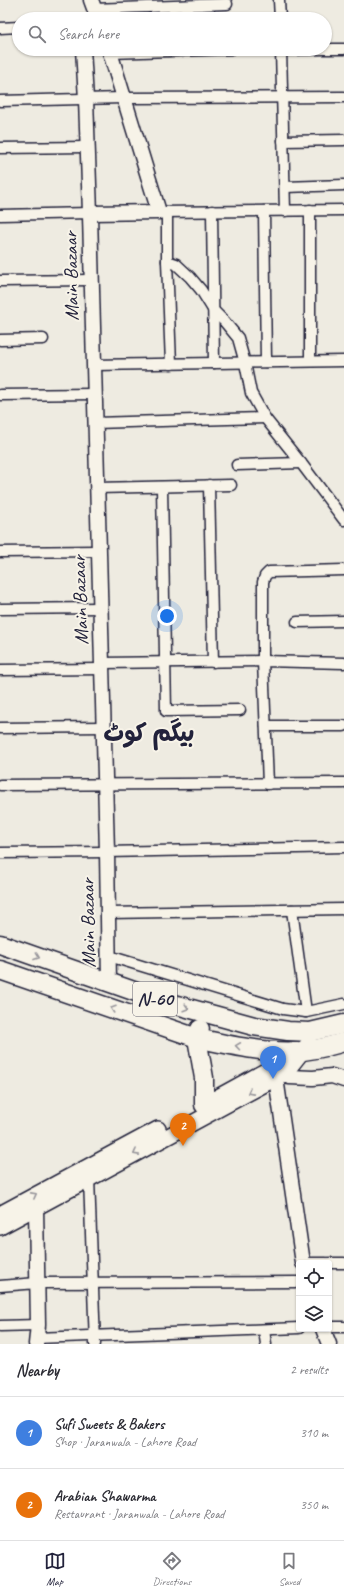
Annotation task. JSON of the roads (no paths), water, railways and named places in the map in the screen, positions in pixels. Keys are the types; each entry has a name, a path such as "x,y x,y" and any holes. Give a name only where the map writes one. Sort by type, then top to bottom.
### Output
{"highway":[{"name":"N-60","path":"0,944 109,983 205,1014 254,1026 310,1032"},
{"name":"N-60","path":"0,970 196,1038 249,1048 296,1051"},
{"path":"204,1105 204,1078 196,1038 205,1014"},
{"path":"310,1032 344,1024"},
{"path":"296,1051 344,1042"}],"main road":[{"path":"0,1227 277,1071 296,1051 310,1032"},
{"path":"0,1214 204,1105 277,1071"}],"street":[{"path":"279,0 280,12"},
{"path":"94,9 227,4"},
{"path":"0,28 12,27"},
{"path":"332,49 344,49"},
{"name":"Main Bazaar","path":"83,56 88,147 106,783 109,983"},
{"path":"111,56 123,98 163,212 167,261 171,364"},
{"path":"281,56 285,187 284,211"},
{"path":"0,101 123,98 344,97"},
{"path":"284,142 344,140"},
{"path":"0,148 88,147"},
{"path":"285,187 344,185"},
{"path":"310,210 310,361"},
{"path":"0,215 344,210"},
{"path":"212,211 214,363"},
{"path":"264,211 266,362"},
{"path":"167,261 176,264 190,277 201,290 214,311 238,338 251,393 265,418 344,520"},
{"path":"0,281 91,280"},
{"path":"0,340 43,339"},
{"path":"94,365 344,361"},
{"path":"0,395 94,394"},
{"path":"95,423 265,418"},
{"path":"237,465 301,463"},
{"path":"209,485 214,662"},
{"path":"97,488 231,485"},
{"path":"162,487 166,711 240,710"},
{"path":"0,552 99,551"},
{"path":"268,784 263,661 263,582 265,576 269,572 344,570"},
{"path":"0,609 100,608"},
{"path":"297,622 344,621"},
{"path":"0,670 165,662 263,661 344,664"},
{"path":"266,726 344,726"},
{"path":"0,728 104,727"},
{"path":"0,785 106,783 344,783"},
{"path":"0,853 344,846"},
{"path":"108,913 344,909"},
{"path":"292,910 306,1012"},
{"path":"109,956 283,1009 306,1012 344,1004"},
{"path":"277,1071 289,1077 313,1078 332,1076 344,1080"},
{"path":"277,1071 303,1260"},
{"path":"89,1178 95,1340"},
{"path":"36,1207 37,1336"},
{"path":"332,1263 344,1263"},
{"path":"0,1286 37,1283 296,1282"},
{"path":"0,1326 37,1336 95,1340 296,1328"},
{"path":"332,1327 344,1327"},
{"path":"264,1330 266,1344"},
{"path":"324,1332 329,1344"}],"place":[{"name":"Sufi Sweets & Bakers","path":"273,1079"},
{"name":"Arabian Shawarma","path":"183,1146"}],"district":[{"name":"بیگم کوٹ","path":"149,733"}]}
